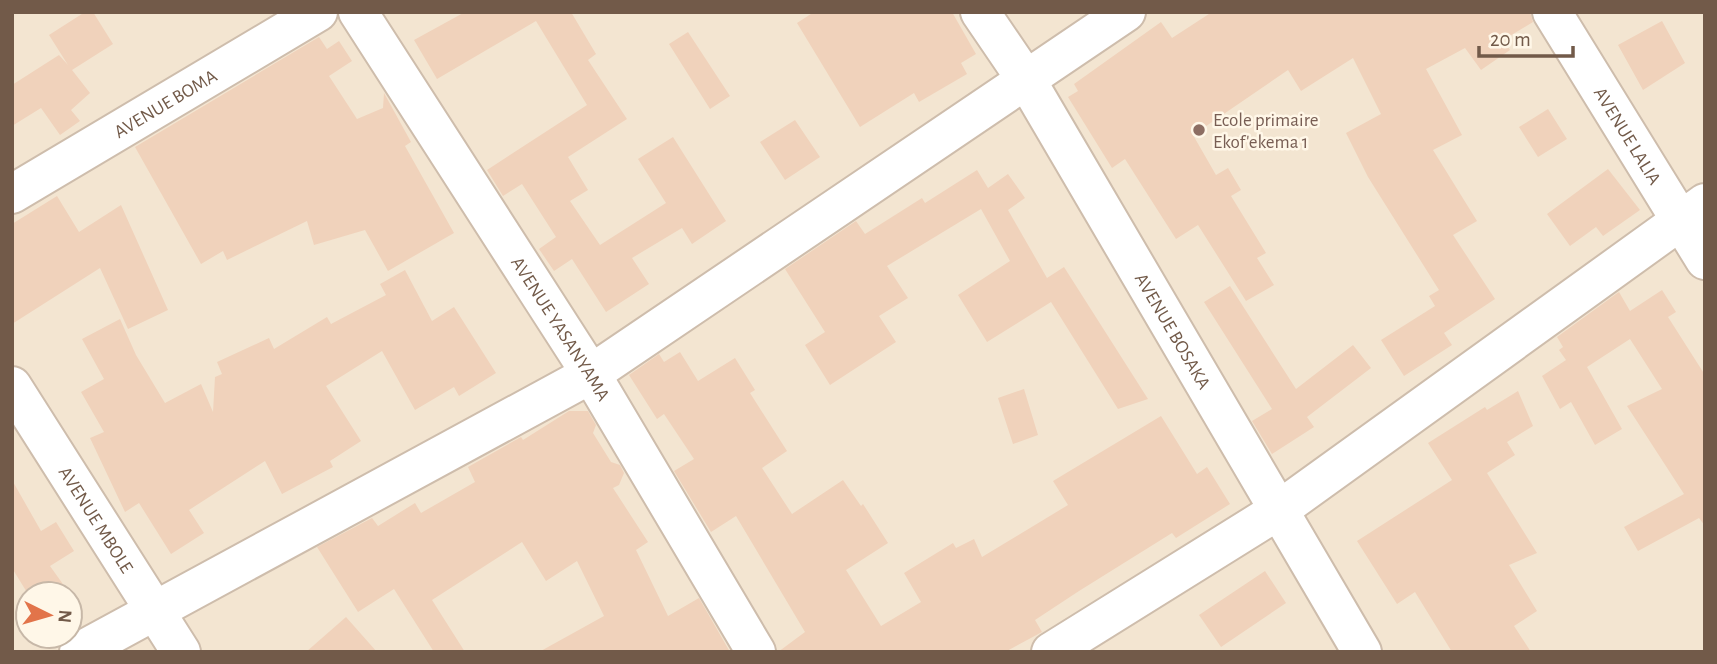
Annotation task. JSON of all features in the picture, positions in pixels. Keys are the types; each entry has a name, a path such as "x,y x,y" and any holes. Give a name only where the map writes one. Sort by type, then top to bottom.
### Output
{"street":[{"name":"AVENUE BOMA","path":"12,194 318,12"},
{"name":"AVENUE YASANYAMA","path":"358,12 592,374 756,652"},
{"name":"AVENUE BOSAKA","path":"979,12 1027,81 1362,652"},
{"path":"79,652 592,374 1126,12"},
{"name":"AVENUE LALIA","path":"1552,12 1693,211 1705,260"},
{"path":"1051,652 1279,510 1693,211"},
{"name":"AVENUE MBOLE","path":"12,386 181,652"}],"shaded area":[{"path":"12,12 1705,12 1705,652 12,652"}],"building":[{"path":"85,12 93,12 113,44 72,70 90,93 71,110 80,121 60,135 41,108 12,126 12,85 59,55 68,65 49,35"},
{"path":"465,12 571,12 596,54 588,60 627,119 568,157 588,190 570,201 600,245 666,203 638,159 673,137 726,221 692,244 682,228 632,258 649,284 606,312 572,259 554,271 539,249 556,237 522,184 503,196 487,170 587,105 536,21 437,79 414,40"},
{"path":"814,12 952,12 976,54 961,63 967,74 919,102 914,93 860,127 797,23"},
{"path":"1212,12 1530,12 1533,22 1503,40 1510,50 1481,70 1465,48 1426,69 1462,135 1433,150 1477,221 1453,235 1495,299 1444,333 1452,345 1404,376 1381,340 1435,306 1429,296 1439,290 1368,177 1346,133 1381,114 1353,58 1301,91 1288,70 1193,135 1216,175 1228,168 1241,190 1231,196 1266,253 1257,258 1274,285 1246,301 1198,225 1176,239 1125,159 1112,168 1068,97 1078,91 1074,84 1161,22 1172,38"},
{"path":"1662,21 1685,63 1643,90 1618,45"},
{"path":"688,32 730,96 710,109 669,44"},
{"path":"319,37 327,49 339,41 352,61 329,76 357,119 383,108 384,93 411,142 405,146 454,233 388,271 365,230 314,245 307,221 227,260 223,251 201,264 135,147"},
{"path":"1548,109 1567,139 1538,157 1519,127"},
{"path":"795,120 820,157 785,180 760,142"},
{"path":"1608,169 1640,210 1603,236 1596,227 1570,246 1547,214"},
{"path":"977,170 988,188 1008,174 1025,198 1008,210 1047,278 1064,267 1148,399 1118,409 1051,302 987,342 958,295 1010,261 981,209 887,266 908,298 879,316 896,342 830,385 805,345 825,332 785,269 856,221 865,234 922,198 925,203"},
{"path":"57,196 79,232 121,205 168,310 128,329 100,268 12,324 12,224"},
{"path":"405,270 432,321 454,307 496,373 459,396 454,387 415,410 382,351 326,386 361,441 330,461 333,467 282,494 265,461 189,510 204,533 171,554 139,503 125,512 90,438 104,432 81,392 104,379 82,339 120,319 136,355 165,403 201,384 213,412 215,377 222,374 217,362 269,338 274,349 327,317 331,324 386,295 380,284"},
{"path":"1230,286 1296,389 1353,345 1371,368 1307,417 1314,427 1272,454 1252,421 1272,409 1204,302"},
{"path":"1662,290 1676,312 1668,317 1705,375 1705,526 1699,518 1638,551 1624,527 1684,494 1627,406 1662,389 1630,339 1587,367 1622,429 1595,445 1571,402 1560,409 1542,376 1566,360 1559,350 1563,347 1557,337 1616,294 1619,292 1630,311"},
{"path":"680,352 698,381 735,358 755,390 750,393 787,451 762,468 792,514 843,480 861,506 863,504 888,543 846,570 881,626 921,602 904,573 953,543 956,548 974,539 982,557 1068,505 1053,481 1161,416 1197,474 1207,467 1230,504 1176,538 1172,533 1079,591 1035,620 1042,632 1005,652 778,652 805,632 736,516 711,532 674,471 694,459 664,414 657,419 629,375 659,354 664,362"},
{"path":"1024,389 1038,435 1013,444 998,398"},
{"path":"1518,391 1533,426 1507,442 1515,455 1487,473 1537,553 1509,565 1537,611 1514,626 1531,652 1452,652 1415,592 1397,604 1357,541 1452,480 1428,443 1485,407 1487,410"},
{"path":"569,411 588,411 596,425 593,433 611,462 620,465 624,473 619,485 613,488 648,542 636,550 668,616 699,598 730,652 539,652 604,616 577,561 546,581 522,542 432,600 465,652 434,652 394,589 358,612 317,547 372,518 378,526 415,503 421,513 475,482 468,467 521,437 523,440"},
{"path":"12,480 41,531 56,522 74,551 50,566 60,580 19,580 12,568"},
{"path":"1265,571 1286,603 1221,647 1199,615"},
{"path":"346,617 377,652 306,652"}],"place":[{"name":"Ecole primaire Ekof'ekema 1","path":"1199,130"}]}
